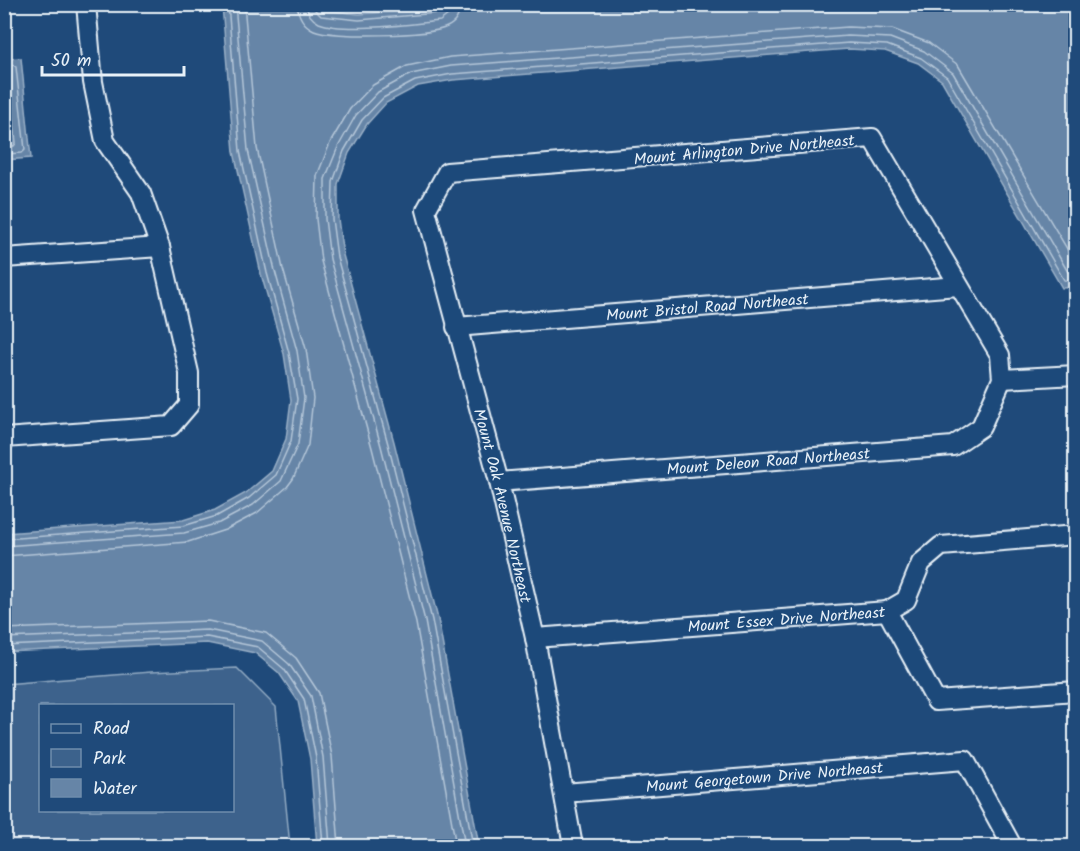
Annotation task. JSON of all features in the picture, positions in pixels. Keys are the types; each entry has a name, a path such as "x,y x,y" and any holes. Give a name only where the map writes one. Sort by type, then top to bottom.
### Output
{"street":[{"path":"4,438 171,426 189,405 189,372 160,247 141,193 105,141 93,82 86,4"},
{"name":"Mount Arlington Drive Northeast","path":"447,172 872,138 1000,355 1002,379"},
{"name":"Mount Oak Avenue Northeast","path":"447,172 426,210 499,482 535,638 573,846"},
{"path":"4,258 160,247"},
{"name":"Mount Bristol Road Northeast","path":"456,327 958,286"},
{"path":"1002,379 1076,375"},
{"name":"Mount Deleon Road Northeast","path":"499,482 953,446 981,427 1002,379"},
{"name":"Mount Essex Drive Northeast","path":"535,638 887,610 906,600 921,563 941,546 1076,535"},
{"path":"887,610 936,701 1076,691"},
{"name":"Mount Georgetown Drive Northeast","path":"564,793 965,760 1012,846"}],"green space":[{"path":"237,668 276,707 290,846 5,846 5,684 151,672"}],"water":[{"path":"222,5 317,5 324,10 359,14 473,5 1075,5 1075,287 1062,288 942,81 918,63 885,51 849,49 453,80 418,86 386,103 367,124 349,153 338,184 338,219 343,255 394,442 438,619 479,846 317,846 310,759 298,701 279,673 255,653 207,643 5,652 5,533 183,520 215,510 246,493 272,471 286,439 291,400 284,354 261,274 234,152"},
{"path":"21,58 31,158 5,160 5,59"}]}
